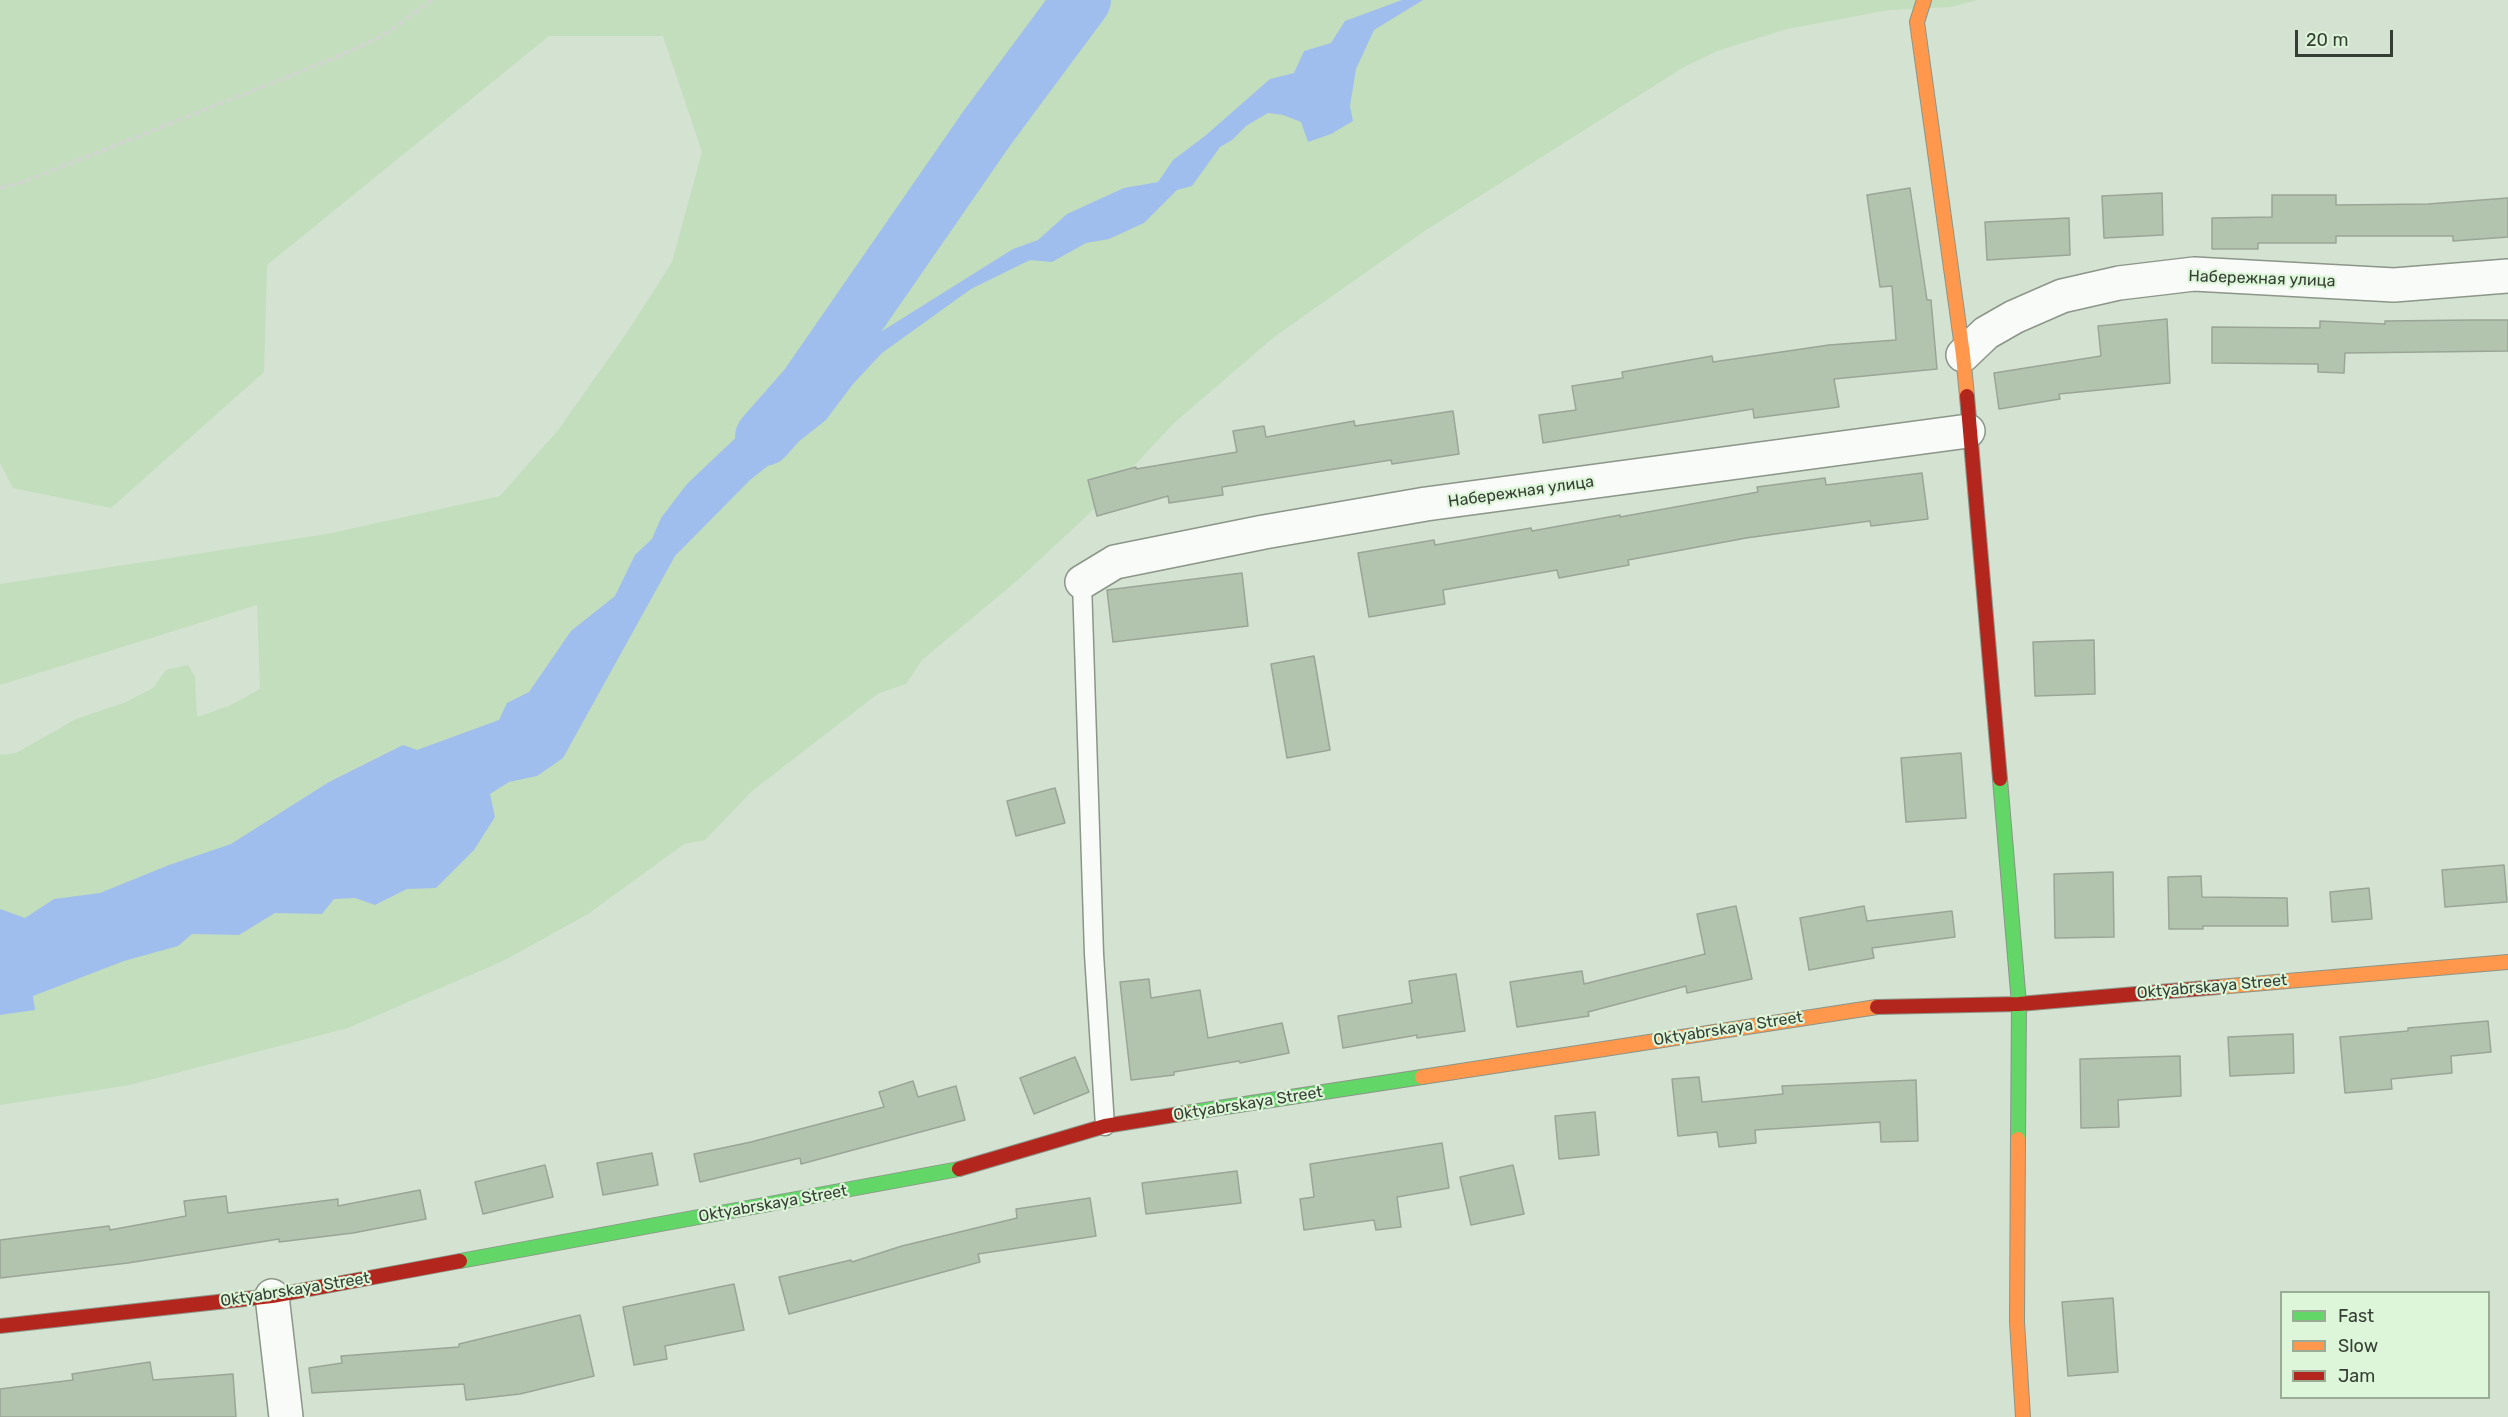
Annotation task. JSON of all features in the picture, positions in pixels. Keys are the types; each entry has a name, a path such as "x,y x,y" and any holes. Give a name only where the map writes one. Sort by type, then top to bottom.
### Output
{"street":[{"path":"1924,0 1917,22 1963,355 2019,1004 2017,1322 2023,1417"},
{"name":"Набережная улица","path":"1963,355 1986,333 2014,316 2062,296 2119,284 2194,274 2394,285 2508,276"},
{"name":"Набережная улица","path":"1082,582 1115,562 1264,532 1426,504 1968,431"},
{"name":"Oktyabrskaya Street","path":"0,1326 272,1296 956,1170 1105,1126 1870,1007 2019,1004 2508,962"},
{"path":"272,1296 286,1417"}],"lane":[{"path":"1082,582 1094,954 1105,1126"}],"path":[{"path":"0,188 26,181 327,61 382,36 432,0"}],"green space":[{"path":"0,0 1977,0 1950,7 1889,10 1787,29 1717,51 1684,67 1426,230 1274,337 1174,423 1093,510 1019,579 922,660 906,684 879,693 752,791 705,840 684,844 588,914 505,960 348,1028 130,1085 0,1105 0,755 16,753 76,719 126,702 153,688 166,670 188,665 195,677 197,717 229,706 260,689 257,605 0,685 0,584 327,534 500,496 559,429 628,331 672,262 702,152 663,36 549,36 267,265 264,372 111,508 13,488 0,463"}],"water":[{"path":"1402,0 1423,0 1374,30 1356,69 1350,106 1353,121 1331,134 1308,142 1301,122 1283,115 1268,113 1246,126 1232,140 1220,147 1192,186 1177,190 1144,223 1109,239 1086,243 1052,262 1030,260 971,289 882,353 853,384 826,420 750,480 675,556 563,758 537,776 509,782 490,794 495,817 474,850 436,888 407,889 375,905 355,898 334,899 322,914 275,913 239,935 192,934 178,946 124,961 33,996 35,1010 0,1015 0,909 25,918 54,899 100,893 169,865 231,844 329,782 403,745 417,750 499,720 507,703 529,692 571,631 615,596 635,555 652,539 661,518 687,484 802,375 833,374 871,338 1013,249 1038,240 1067,214 1124,188 1158,182 1173,160 1205,136 1270,79 1294,73 1304,51 1331,43 1345,21"}],"building":[{"path":"1910,188 1927,300 1931,300 1937,369 1834,379 1839,407 1754,418 1753,409 1543,443 1539,415 1576,410 1572,386 1623,378 1622,372 1712,356 1713,362 1829,345 1896,340 1892,286 1880,287 1867,195"},
{"path":"2162,193 2163,235 2104,238 2102,196"},
{"path":"2272,195 2336,195 2336,205 2428,204 2508,198 2508,237 2453,241 2453,236 2336,236 2336,243 2258,243 2258,249 2212,249 2212,218 2272,217"},
{"path":"2069,218 2070,255 1987,260 1985,222"},
{"path":"2167,319 2170,383 2059,394 2060,399 1999,409 1994,373 2101,356 2098,326"},
{"path":"2508,320 2508,351 2345,353 2344,373 2318,372 2318,364 2212,363 2212,327 2320,328 2320,321 2385,324 2385,321"},
{"path":"1453,411 1459,454 1392,464 1391,460 1222,487 1223,495 1169,503 1168,496 1097,516 1088,480 1136,467 1136,469 1237,452 1233,431 1264,426 1266,437 1354,421 1355,426"},
{"path":"1922,473 1928,519 1871,526 1870,521 1746,538 1628,560 1629,565 1559,578 1557,570 1443,590 1445,604 1369,617 1358,553 1434,540 1435,545 1531,528 1532,531 1620,515 1620,517 1758,492 1757,487 1825,478 1826,485"},
{"path":"1242,573 1248,626 1113,642 1107,590"},
{"path":"2094,640 2095,694 2035,696 2033,642"},
{"path":"1314,656 1330,750 1287,758 1271,664"},
{"path":"1961,753 1966,818 1906,822 1901,758"},
{"path":"1055,788 1065,823 1016,836 1007,801"},
{"path":"2504,865 2507,902 2445,907 2442,870"},
{"path":"2113,872 2114,937 2055,938 2054,874"},
{"path":"2201,876 2202,897 2287,898 2288,926 2203,926 2203,929 2169,929 2168,877"},
{"path":"2369,888 2372,919 2332,922 2330,892"},
{"path":"1736,906 1752,979 1687,993 1686,986 1588,1012 1589,1016 1517,1027 1510,982 1582,971 1584,984 1705,954 1697,914"},
{"path":"1864,906 1867,921 1952,911 1955,937 1872,948 1874,958 1809,970 1800,918"},
{"path":"1456,974 1465,1031 1417,1038 1417,1035 1343,1048 1338,1016 1412,1003 1409,981"},
{"path":"1149,979 1151,998 1200,990 1208,1038 1282,1023 1289,1053 1240,1063 1239,1061 1174,1072 1174,1075 1131,1080 1120,982"},
{"path":"2488,1021 2491,1052 2451,1056 2452,1073 2391,1079 2392,1089 2345,1093 2340,1037"},
{"path":"2293,1034 2294,1073 2230,1076 2228,1037"},
{"path":"2180,1056 2181,1096 2118,1100 2119,1127 2081,1128 2080,1059"},
{"path":"1075,1057 1089,1092 1034,1114 1020,1078"},
{"path":"1699,1077 1702,1102 1783,1094 1782,1086 1916,1080 1918,1141 1881,1142 1880,1122 1755,1130 1756,1143 1719,1147 1717,1132 1678,1136 1672,1079"},
{"path":"913,1081 918,1097 956,1086 965,1120 801,1164 800,1158 700,1182 694,1154 751,1142 884,1107 879,1092"},
{"path":"1595,1112 1599,1155 1559,1159 1555,1116"},
{"path":"1442,1143 1449,1188 1397,1197 1401,1227 1376,1230 1374,1220 1304,1230 1300,1199 1314,1197 1310,1164"},
{"path":"652,1153 658,1185 603,1195 597,1163"},
{"path":"545,1165 553,1197 483,1214 475,1182"},
{"path":"1513,1165 1524,1214 1471,1225 1460,1177"},
{"path":"1237,1171 1241,1203 1146,1214 1142,1183"},
{"path":"420,1190 426,1219 353,1233 279,1242 279,1239 128,1263 0,1278 0,1240 109,1226 110,1230 186,1216 184,1201 226,1196 228,1213 338,1199 338,1206"},
{"path":"1090,1198 1096,1236 978,1254 980,1262 789,1314 779,1277 851,1260 852,1262 902,1246 1017,1218 1016,1209"},
{"path":"734,1284 744,1330 665,1346 667,1359 634,1365 623,1307"},
{"path":"2113,1298 2118,1372 2068,1376 2062,1302"},
{"path":"580,1315 594,1376 520,1394 466,1400 464,1384 312,1393 309,1368 342,1363 341,1356 459,1347 459,1344"},
{"path":"150,1362 153,1380 233,1374 236,1417 0,1417 0,1389 73,1380 72,1374"}],"waterway":[{"path":"764,437 807,388 987,128 1082,0"}],"traffic: fast":[{"path":"2000,779 2019,1004 2018,1139"},
{"path":"1186,1113 1422,1077"},
{"path":"460,1261 959,1169"}],"traffic: slow":[{"path":"1924,0 1917,22 1967,396"},
{"path":"2218,987 2508,962"},
{"path":"1422,1077 1877,1007"},
{"path":"2018,1139 2017,1322 2023,1417"}],"traffic: jam":[{"path":"1967,396 2000,779"},
{"path":"1877,1007 2019,1004 2218,987"},
{"path":"959,1169 1105,1126 1186,1113"},
{"path":"0,1326 272,1296 460,1261"}]}
